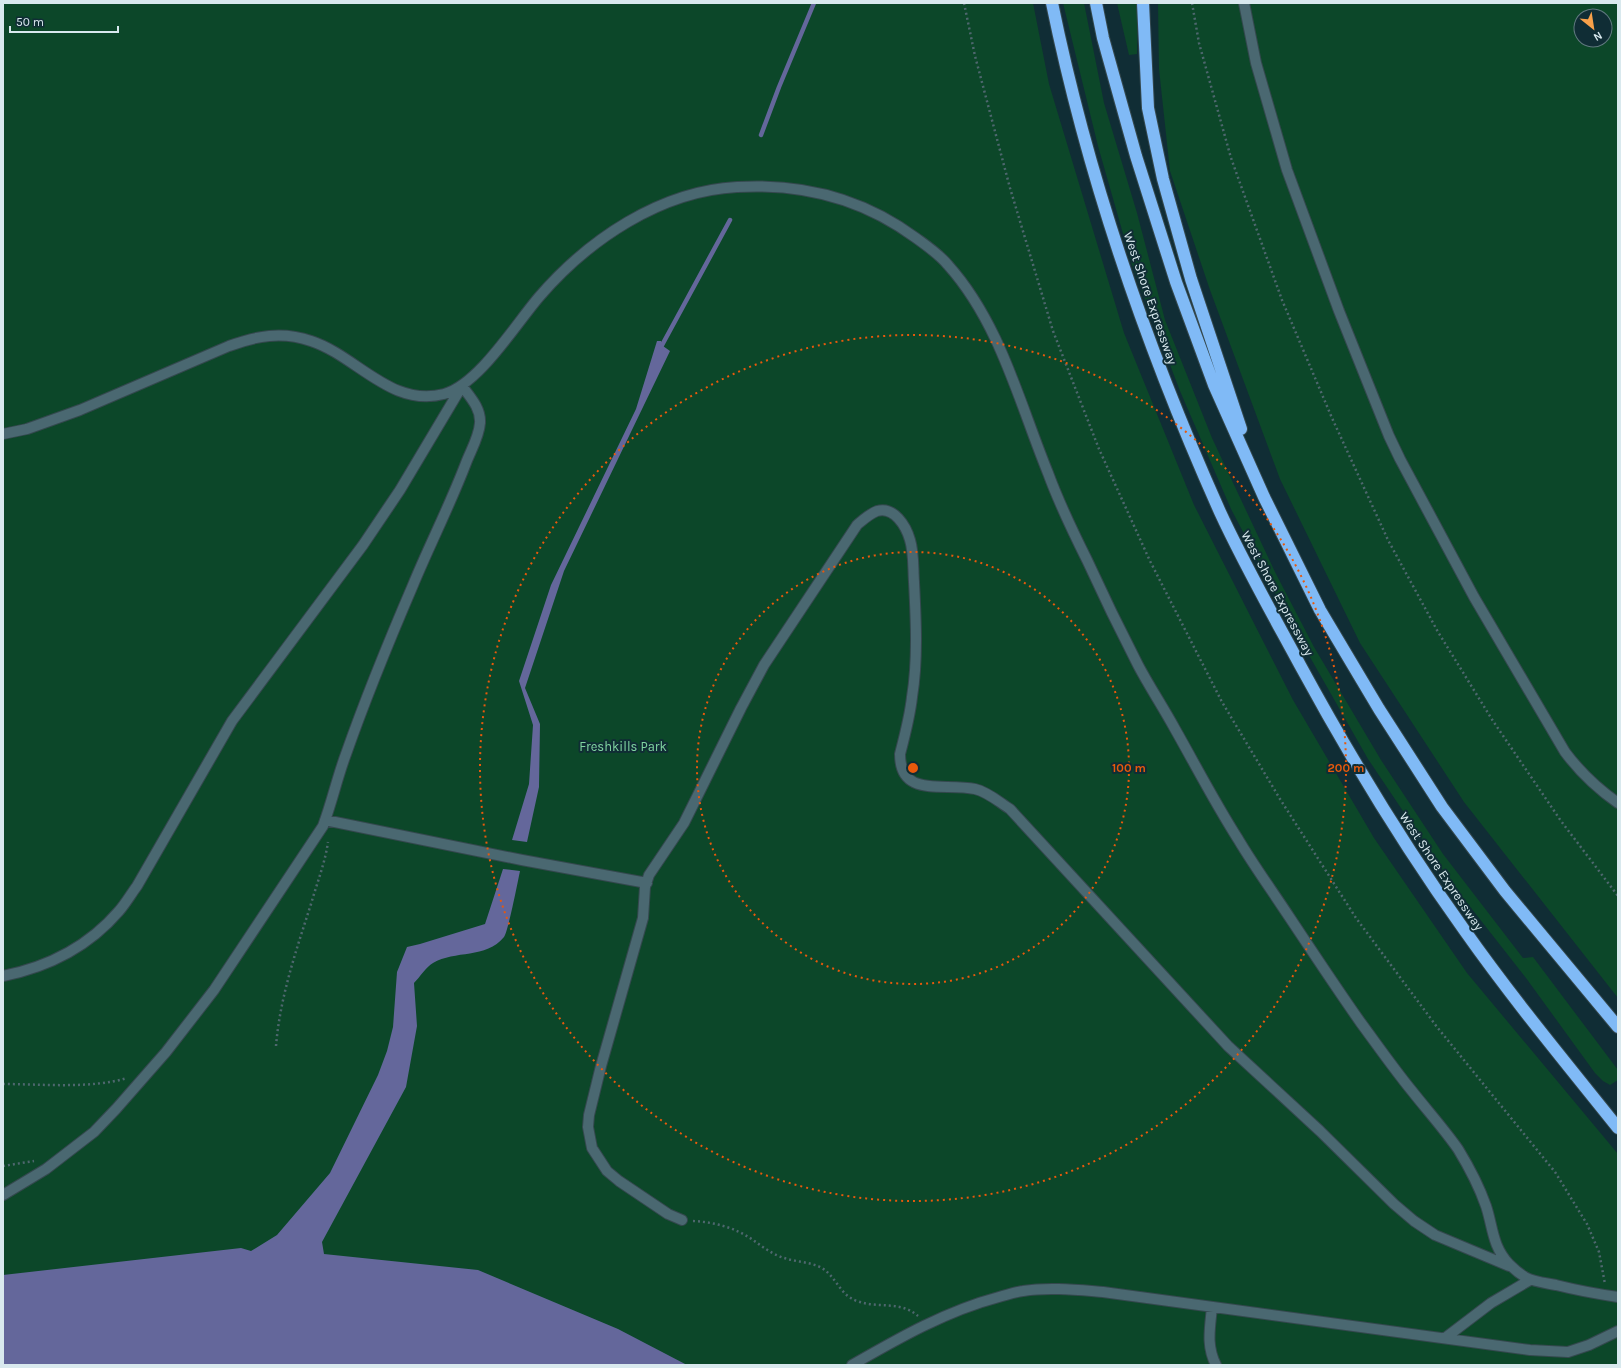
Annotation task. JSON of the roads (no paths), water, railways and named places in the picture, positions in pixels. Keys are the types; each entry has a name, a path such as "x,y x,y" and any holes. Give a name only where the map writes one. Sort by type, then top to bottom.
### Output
{"highway":[{"name":"West Shore Expressway","path":"1052,3 1061,48 1094,174 1133,292 1171,395 1222,514 1276,622 1332,725 1396,828 1464,930 1528,1017 1618,1128"},
{"path":"1096,3 1103,38 1136,156 1176,282 1214,385 1264,496 1320,610 1379,709 1442,807 1505,891 1618,1027"},
{"path":"1143,3 1148,108 1163,179 1191,279 1264,496"}],"lane":[{"path":"1244,3 1256,63 1287,170 1342,318 1398,454 1474,597 1565,752 1587,778 1618,803"},
{"path":"3,976 20,973 63,956 85,943 104,927 120,910 137,886 232,721 363,545 400,490 462,386 496,350 541,295 579,257 617,228 641,215 671,201 700,192 732,187 767,186 796,188 824,193 856,203 905,230 945,260 963,283 992,330 1071,528 1140,668 1235,834 1276,897 1362,1024 1457,1148 1479,1187 1488,1212 1492,1236 1501,1255 1511,1267"},
{"path":"3,434 27,429 80,410 228,346 249,339 267,336 283,335 321,345 380,383 405,394 420,397 435,396 450,393 462,386"},
{"path":"3,1195 46,1169 94,1132 170,1047 214,990 325,820 331,807 336,783 346,753 381,662 413,584 462,475 478,434 480,422 479,412 462,386"},
{"path":"682,1220 668,1214 619,1181 607,1171 592,1148 588,1127 589,1116 601,1066 643,918 646,883 649,875 684,823 764,665 834,562 857,525 867,516 877,511 885,511 893,514 903,524 910,540 915,602 915,672 912,698 900,754 902,771 907,778 913,783 921,786 952,786 976,789 994,798 1010,809 1228,1046 1320,1131 1394,1204 1414,1221 1435,1235 1511,1267 1530,1280 1618,1297"},
{"path":"325,820 522,860 646,883"},
{"path":"1445,1338 1490,1303 1530,1280"},
{"path":"852,1365 942,1316 986,1300 1023,1291 1063,1290 1103,1292 1530,1350 1568,1352 1618,1331"},
{"path":"1212,1307 1210,1354 1216,1365"}],"water":[{"path":"657,341 661,341 663,346 670,351 564,571 525,688 540,724 539,787 527,842 512,840 529,784 533,725 519,681 551,585 636,409"},
{"path":"503,869 520,871 504,937 497,944 488,949 442,959 433,963 414,983 417,1026 406,1087 322,1242 324,1254 478,1270 618,1329 687,1365 3,1365 3,1275 241,1248 251,1251 277,1235 330,1173 378,1075 387,1051 393,1027 397,972 407,947 485,924"}],"waterway":[{"path":"761,135 814,3"},
{"path":"661,347 730,220"}],"park label":[{"name":"Freshkills Park","path":"623,746"}]}
